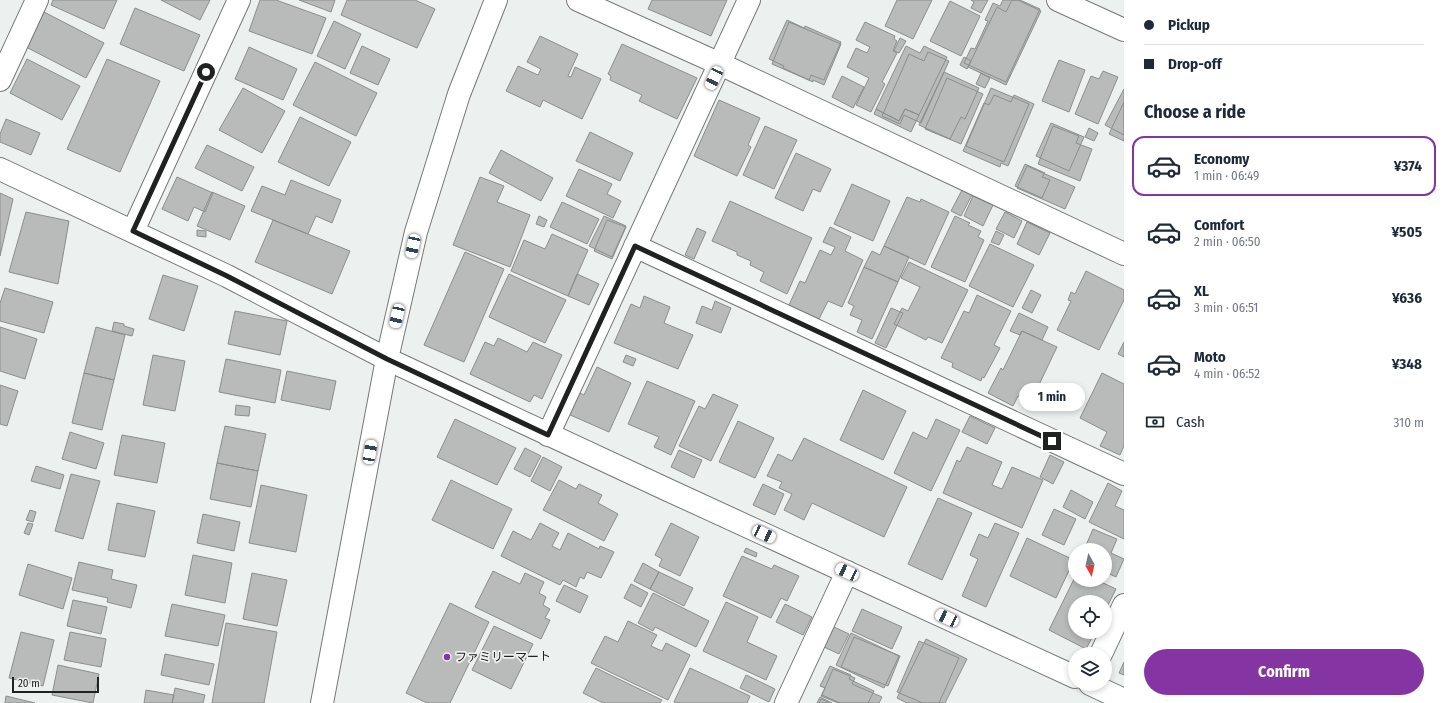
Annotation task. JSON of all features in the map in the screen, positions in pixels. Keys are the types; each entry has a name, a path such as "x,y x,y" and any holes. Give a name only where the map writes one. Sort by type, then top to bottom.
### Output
{"street":[{"path":"0,80 37,0"},
{"path":"133,231 238,0"},
{"path":"322,703 387,359 416,232 459,94 496,0"},
{"path":"578,0 720,64 1124,254"},
{"path":"548,435 749,0"},
{"path":"1058,0 1124,30"},
{"path":"0,169 227,276 387,359 548,435 1068,674"},
{"path":"635,246 1124,474"},
{"path":"786,703 847,572"},
{"path":"1104,647 1124,605"},
{"path":"1105,691 1124,700"}],"building":[{"path":"53,0 117,0 104,29 51,5"},
{"path":"161,0 210,0 200,20"},
{"path":"260,0 276,0 326,18 312,54 249,31"},
{"path":"299,0 335,0 331,12"},
{"path":"347,0 415,0 435,9 417,48 341,15"},
{"path":"652,0 727,0 711,36 648,9"},
{"path":"897,0 932,0 913,39 885,26"},
{"path":"971,0 988,0 981,13 971,8 974,2"},
{"path":"1003,0 1020,0 1040,9 1006,82 964,63 971,48 975,49 988,21 985,20 993,3 1000,6"},
{"path":"1012,0 1018,0 1041,11 1006,85 968,67 997,7 1006,12"},
{"path":"950,1 980,16 961,56 930,41"},
{"path":"135,8 200,35 184,71 120,44"},
{"path":"44,12 104,43 86,78 26,47"},
{"path":"787,20 804,28 805,26 841,42 824,80 811,75 809,80 783,68 784,66 769,59"},
{"path":"334,21 361,34 345,69 317,56"},
{"path":"789,22 841,44 824,85 813,80 813,82 772,64"},
{"path":"865,22 895,36 894,39 897,41 893,51 897,53 882,82 885,84 871,112 856,105 869,78 847,67 856,48 867,53 870,47 856,40"},
{"path":"540,36 578,54 568,76 571,77 575,67 601,79 582,119 543,100 540,107 506,91 518,66 538,75 541,69 527,62"},
{"path":"900,38 906,41 899,53 894,51"},
{"path":"622,44 697,78 677,119 639,101 642,95 610,80 611,76 608,74"},
{"path":"362,46 390,59 378,85 350,73"},
{"path":"906,46 920,53 924,46 947,57 919,115 905,109 899,121 876,109"},
{"path":"249,47 297,69 283,100 235,79"},
{"path":"928,52 949,61 921,123 904,115 900,124 882,116 909,54 924,61"},
{"path":"964,57 971,61 967,69 960,65"},
{"path":"27,59 80,86 62,120 10,93"},
{"path":"107,59 160,81 120,172 67,149"},
{"path":"1059,60 1085,70 1069,112 1042,101"},
{"path":"315,62 377,93 356,136 293,105"},
{"path":"1103,71 1118,77 1098,124 1075,114 1091,76 1099,79"},
{"path":"944,72 979,88 965,119 961,117 950,139 919,125"},
{"path":"981,73 990,78 985,88 976,84"},
{"path":"842,76 864,87 853,108 832,97"},
{"path":"947,78 983,94 961,144 925,129"},
{"path":"243,88 285,111 262,153 219,130"},
{"path":"991,88 1029,104 1004,162 966,146"},
{"path":"1124,89 1124,135 1105,125"},
{"path":"994,95 1011,102 1014,95 1034,104 1008,166 1001,163 1000,167 963,151 984,103 989,105"},
{"path":"719,100 760,118 748,145 751,147 737,176 694,156"},
{"path":"1124,102 1124,141 1109,134"},
{"path":"876,109 899,121 905,109 919,115 911,132 874,114"},
{"path":"300,117 351,142 329,186 278,162"},
{"path":"6,119 40,133 31,155 0,142 0,134"},
{"path":"1051,123 1084,137 1069,171 1036,156"},
{"path":"765,126 797,140 774,189 743,175"},
{"path":"1053,126 1079,136 1076,143 1092,149 1080,181 1038,164"},
{"path":"1089,128 1098,133 1094,141 1085,137"},
{"path":"590,132 633,153 620,181 576,161"},
{"path":"207,145 254,167 242,191 195,168"},
{"path":"501,150 553,178 541,201 489,173"},
{"path":"796,153 831,169 820,192 813,189 803,211 775,198"},
{"path":"1025,164 1045,173 1042,177 1050,180 1042,198 1015,186"},
{"path":"1027,166 1075,187 1065,209 1017,188"},
{"path":"579,169 612,184 607,194 621,201 613,218 566,196"},
{"path":"177,177 213,193 205,212 194,207 188,221 162,209"},
{"path":"480,177 504,186 497,202 530,215 510,267 453,245"},
{"path":"291,180 341,200 332,223 316,216 308,234 251,211 262,186 285,195"},
{"path":"852,184 890,201 873,241 834,224"},
{"path":"962,190 972,195 961,216 951,211"},
{"path":"212,192 245,206 230,240 197,226"},
{"path":"0,193 13,199 0,256"},
{"path":"973,196 993,205 983,226 964,216"},
{"path":"907,197 920,202 921,199 949,212 925,265 884,246"},
{"path":"730,201 812,238 787,294 760,281 764,272 750,265 751,261 737,255 737,252 712,241"},
{"path":"562,202 599,219 587,244 550,227"},
{"path":"26,212 69,221 58,284 9,272"},
{"path":"1005,212 1022,221 1014,238 996,229"},
{"path":"539,216 547,220 544,227 536,224"},
{"path":"604,216 626,226 612,257 589,246"},
{"path":"955,216 970,223 968,225 981,231 978,237 984,240 965,282 931,267"},
{"path":"273,220 350,251 332,294 255,262"},
{"path":"607,220 626,227 612,259 594,251"},
{"path":"1027,222 1050,233 1039,255 1017,244"},
{"path":"830,227 851,237 845,251 863,260 842,307 828,301 819,319 789,305 800,281 805,283 820,250 831,255 835,247 823,242"},
{"path":"697,228 706,232 694,259 685,255"},
{"path":"197,230 206,231 206,237 197,236"},
{"path":"996,231 1004,235 999,245 991,242"},
{"path":"552,234 588,250 568,296 511,271 524,240 545,249"},
{"path":"990,244 1034,265 1013,307 969,286"},
{"path":"884,246 909,257 898,282 864,267 872,251 880,255"},
{"path":"465,252 504,269 464,362 424,345"},
{"path":"909,262 968,290 942,343 928,337 926,340 894,324 902,308 908,311 920,287 901,278"},
{"path":"864,267 898,282 872,339 857,332 862,320 850,315 854,306 848,303"},
{"path":"1086,271 1124,290 1124,300 1099,350 1057,330 1071,301 1068,300 1071,292 1075,294"},
{"path":"509,274 566,300 545,343 489,317"},
{"path":"577,274 599,284 589,305 568,296"},
{"path":"163,275 198,286 184,331 149,319"},
{"path":"5,288 53,302 44,333 0,321 0,303"},
{"path":"1031,290 1041,295 1032,313 1022,308"},
{"path":"977,295 1011,311 994,345 1000,348 981,381 952,367 953,363 941,358 964,311 969,313"},
{"path":"644,296 670,307 664,323 693,335 678,369 614,343 631,304 640,308"},
{"path":"715,301 731,308 721,333 696,323 702,306 712,310"},
{"path":"891,308 903,313 886,348 875,343"},
{"path":"235,311 287,321 280,355 228,344"},
{"path":"1019,313 1048,327 1042,340 1022,331 1020,335 1010,331"},
{"path":"114,322 124,324 124,326 134,329 132,336 112,331"},
{"path":"0,327 37,339 25,379 0,371"},
{"path":"96,327 125,335 114,380 84,373"},
{"path":"1022,331 1057,347 1037,389 1034,388 1027,400 1018,396 1013,406 988,393 1001,368 1003,370"},
{"path":"498,338 527,352 533,342 562,355 542,399 534,395 530,402 470,374 485,342 494,346"},
{"path":"1124,342 1124,357 1118,354"},
{"path":"153,355 185,361 175,411 143,405"},
{"path":"626,355 636,359 633,366 623,362"},
{"path":"226,359 281,370 275,403 219,392"},
{"path":"597,367 631,383 609,432 568,414 578,392 584,395"},
{"path":"287,371 336,381 330,410 281,400"},
{"path":"84,373 114,380 102,430 72,423"},
{"path":"1102,373 1124,384 1124,446 1120,455 1100,446 1107,432 1080,418"},
{"path":"647,381 695,401 671,455 654,447 659,437 628,424"},
{"path":"0,385 18,391 7,426 0,424"},
{"path":"863,390 906,411 883,460 840,440"},
{"path":"713,394 738,405 711,461 679,446 699,406 705,409"},
{"path":"236,405 250,407 249,416 235,415"},
{"path":"970,416 995,428 987,444 962,432"},
{"path":"455,419 516,448 497,485 437,457"},
{"path":"936,419 960,430 931,491 894,473 913,432 927,439"},
{"path":"738,421 774,438 755,478 719,462"},
{"path":"225,426 266,434 258,471 217,463"},
{"path":"70,432 104,443 96,469 62,459"},
{"path":"122,435 165,443 157,483 114,475"},
{"path":"804,438 907,487 884,537 812,503 804,520 784,510 792,494 779,488 782,482 767,476 778,454 792,461"},
{"path":"967,447 1002,462 992,485 1002,489 1012,467 1043,480 1022,528 943,493 957,460 960,462"},
{"path":"525,448 541,456 530,477 514,469"},
{"path":"679,450 702,460 694,478 671,467"},
{"path":"1050,455 1064,462 1053,484 1040,477"},
{"path":"543,457 562,467 550,491 531,481"},
{"path":"217,463 258,471 251,507 210,499"},
{"path":"36,466 64,475 60,489 31,481"},
{"path":"71,474 100,481 83,539 55,531"},
{"path":"451,480 512,509 493,549 432,520"},
{"path":"559,480 576,489 579,484 602,495 598,503 618,514 604,541 543,510"},
{"path":"1108,483 1122,491 1115,506 1124,510 1124,539 1089,522"},
{"path":"763,484 784,494 775,515 753,505"},
{"path":"261,485 307,495 296,552 249,543"},
{"path":"1071,490 1093,502 1085,519 1063,507"},
{"path":"938,498 972,513 942,580 908,564"},
{"path":"117,503 155,511 145,557 108,550"},
{"path":"1054,509 1076,519 1064,545 1042,535"},
{"path":"30,510 36,512 33,522 26,520"},
{"path":"203,514 240,522 234,551 197,543"},
{"path":"28,523 33,524 29,535 24,533"},
{"path":"540,523 559,533 552,546 560,550 568,533 599,549 600,546 614,552 601,578 587,572 584,579 580,577 576,587 563,580 560,585 501,556 513,531 531,540"},
{"path":"671,523 699,537 680,576 659,566 662,559 655,555"},
{"path":"995,523 1019,533 986,607 962,596 978,559 970,555 979,534 988,538"},
{"path":"1093,529 1117,539 1112,551 1112,543 1087,543"},
{"path":"1027,538 1068,557 1068,573 1056,598 1010,576"},
{"path":"746,548 757,553 756,557 744,552"},
{"path":"1112,553 1124,559 1116,577 1112,575"},
{"path":"193,555 232,563 225,603 185,595"},
{"path":"742,556 772,569 774,565 799,576 787,601 781,598 771,618 723,596"},
{"path":"79,562 113,570 111,579 137,585 131,608 107,602 108,598 72,590"},
{"path":"643,563 659,572 650,589 634,581"},
{"path":"28,564 72,578 63,609 19,595"},
{"path":"493,571 520,584 525,573 544,582 539,593 546,597 543,605 550,609 545,618 550,620 541,639 475,607"},
{"path":"659,572 693,588 684,606 650,589"},
{"path":"252,573 287,580 277,626 243,619"},
{"path":"631,584 648,593 641,607 624,598"},
{"path":"564,585 588,596 580,613 556,601"},
{"path":"1070,587 1112,587 1116,589 1112,597 1112,595 1068,595 1068,639 1091,639 1087,647 1082,647 1049,630"},
{"path":"653,593 709,621 696,647 655,627 653,631 638,623"},
{"path":"73,600 107,607 101,634 67,626"},
{"path":"726,602 758,617 747,642 777,656 766,680 703,651"},
{"path":"450,603 489,622 450,703 427,703 406,693"},
{"path":"172,604 225,615 218,646 165,636"},
{"path":"785,604 812,617 803,635 776,622"},
{"path":"862,609 902,627 892,649 852,631"},
{"path":"628,621 657,635 651,646 662,651 666,643 690,655 668,700 591,663 605,636 618,642"},
{"path":"226,623 277,632 264,703 212,703"},
{"path":"494,626 533,644 511,689 472,670"},
{"path":"834,627 849,634 839,654 824,647"},
{"path":"21,632 54,640 43,686 9,678"},
{"path":"70,632 106,639 101,667 64,660"},
{"path":"851,633 899,656 884,688 836,665"},
{"path":"854,637 900,656 888,686 841,667"},
{"path":"926,639 967,659 945,703 907,703 897,698"},
{"path":"919,641 959,658 939,703 923,703 897,692"},
{"path":"165,654 214,664 209,685 161,675"},
{"path":"1124,662 1124,675 1119,673"},
{"path":"58,665 99,674 93,703 52,695"},
{"path":"830,666 851,675 849,679 874,691 868,703 838,703 821,696 825,688 820,686"},
{"path":"596,668 662,700 660,703 603,703 583,693"},
{"path":"690,668 750,696 747,703 674,702"},
{"path":"833,669 855,678 852,684 882,697 879,703 840,703 822,695"},
{"path":"746,675 775,689 769,702 740,688"},
{"path":"175,688 205,695 203,703 172,703"},
{"path":"146,690 174,695 172,703 144,703"},
{"path":"6,696 35,703 5,703"},
{"path":"820,697 832,703 817,703"},
{"path":"821,699 831,703 819,703"}],"place":[{"name":"ファミリーマート","path":"447,657"}],"route":[{"path":"206,72 133,231 227,276 387,359 548,435 635,246 1052,441"}]}
